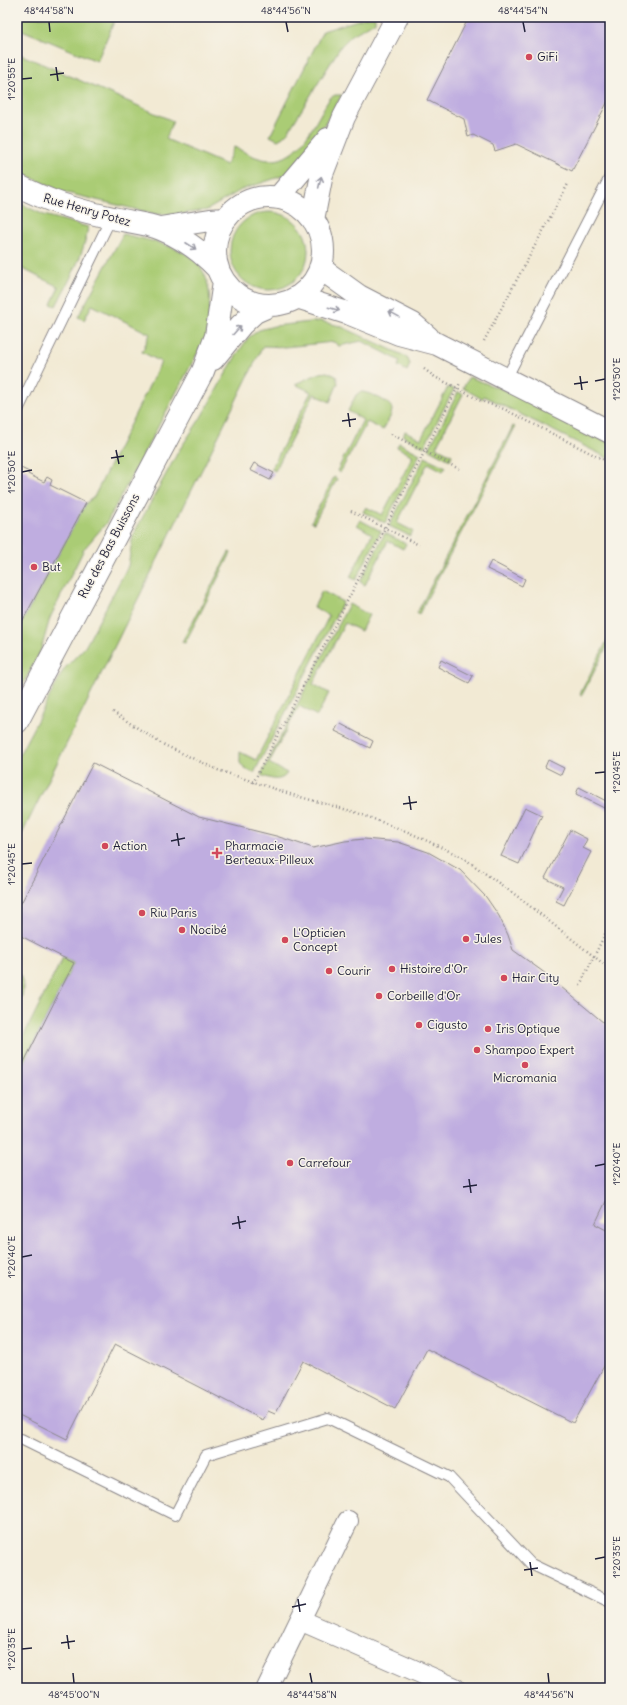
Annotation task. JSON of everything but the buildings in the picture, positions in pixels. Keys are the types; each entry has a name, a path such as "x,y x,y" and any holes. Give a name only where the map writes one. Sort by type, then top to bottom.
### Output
{"street":[{"path":"313,220 322,174 344,117 397,17"},
{"path":"278,198 319,150 344,117"},
{"name":"Rue Henry Potez","path":"17,186 58,204 112,218 160,228 189,244 203,254 221,275"},
{"path":"263,198 278,198 298,206 313,220 322,243 322,260 320,268 311,285 297,297 284,303 270,305 257,304 244,299 233,291 221,275 215,252 216,243 225,219 236,209 249,201 263,198"},
{"name":"Rue Henry Potez","path":"160,228 225,219"},
{"path":"320,268 359,296 413,324 437,344"},
{"name":"Rue des Bas Buissons","path":"17,722 203,371 216,336 221,275"},
{"path":"297,297 350,314 399,334 437,344 610,432"},
{"name":"Rue des Bas Buissons","path":"203,371 241,325 255,312 270,305"},
{"path":"267,1688 348,1521"},
{"path":"300,1620 455,1688"}],"lane":[{"path":"506,379 610,177"},
{"path":"17,412 112,218"},
{"path":"21,1439 175,1515 206,1455 328,1418 449,1477 531,1564 610,1602"}],"path":[{"path":"253,783 457,388 501,312 568,184"},
{"path":"424,369 435,377 481,401 504,409 610,463"},
{"path":"391,434 459,469"},
{"path":"351,511 419,545"},
{"path":"113,712 162,744 218,770 253,783 355,812 408,832 462,857 517,896 610,969"},
{"path":"580,986 610,924"}],"green space":[{"path":"17,17 116,17 97,61 17,28"},
{"path":"367,17 375,17 375,22 352,35 341,46 288,132 278,140 270,136 323,31"},
{"path":"17,53 173,121 166,139 226,165 234,147 265,160 281,159 290,154 306,138 330,98 335,95 342,95 314,142 285,175 241,190 207,210 174,215 155,214 63,192 17,171"},
{"path":"17,202 44,215 88,227 80,258 56,306 51,304 59,287 17,266"},
{"path":"269,212 284,215 291,219 301,229 305,236 308,251 305,266 301,273 291,283 284,287 269,290 254,287 247,283 237,273 233,266 230,251 233,236 237,229 247,219 254,215"},
{"path":"123,234 167,246 184,253 196,262 204,274 209,290 209,311 206,337 107,522 84,549 50,618 41,650 17,696 17,631 86,503 94,497 161,362 142,352 150,334 92,305 84,320 78,317"},
{"path":"320,321 340,326 407,357 410,364 407,371 398,366 400,361 362,341 339,346 334,342 285,347 263,346 17,844 17,759 64,669 85,647 128,566 133,535 178,452 200,419 248,338 259,330 274,326"},
{"path":"327,372 336,376 338,383 330,402 314,394 275,471 271,469 311,392 295,384 320,373"},
{"path":"469,377 504,390 610,443 610,459 484,396 482,399 463,388"},
{"path":"448,387 454,389 424,447 403,436 405,431 421,439"},
{"path":"360,392 368,393 388,403 391,406 392,412 383,430 367,422 340,473 337,471 363,420 348,411 356,395"},
{"path":"458,392 463,394 436,447 452,455 450,460 429,449"},
{"path":"513,426 515,427 507,444 419,614 417,613"},
{"path":"399,443 420,454 385,523 363,512 366,507 382,515 413,456 397,447"},
{"path":"425,457 446,467 443,471 428,463 397,523 413,531 410,536 389,526"},
{"path":"334,477 337,479 314,523 311,522"},
{"path":"360,520 381,531 356,580 350,577 372,534 357,525"},
{"path":"385,533 406,544 403,549 388,541 365,585 360,582"},
{"path":"229,552 231,553 185,643 182,642"},
{"path":"322,591 343,602 254,773 245,769 240,763 240,752 256,760 329,616 314,607"},
{"path":"349,604 369,615 361,631 345,623 313,684 329,693 317,716 299,706 269,763 287,773 285,776 279,779 272,779 261,775"},
{"path":"610,635 609,643 582,695 580,694"},
{"path":"63,957 74,963 17,1076 17,1049"},
{"path":"17,970 22,979 23,989 17,1009"}],"place":[{"name":"GiFi","path":"529,57"},
{"name":"But","path":"34,567"},
{"name":"Action","path":"105,846"},
{"name":"Pharmacie Berteaux-Pilleux","path":"217,853"},
{"name":"Riu Paris","path":"142,913"},
{"name":"Nocibé","path":"182,930"},
{"name":"Jules","path":"466,939"},
{"name":"L'Opticien Concept","path":"285,940"},
{"name":"Histoire d'Or","path":"392,969"},
{"name":"Courir","path":"329,971"},
{"name":"Hair City","path":"504,978"},
{"name":"Corbeille d'Or","path":"379,996"},
{"name":"Cigusto","path":"419,1025"},
{"name":"Iris Optique","path":"488,1029"},
{"name":"Shampoo Expert","path":"477,1050"},
{"name":"Micromania","path":"525,1065"},
{"name":"Carrefour","path":"290,1163"}]}
